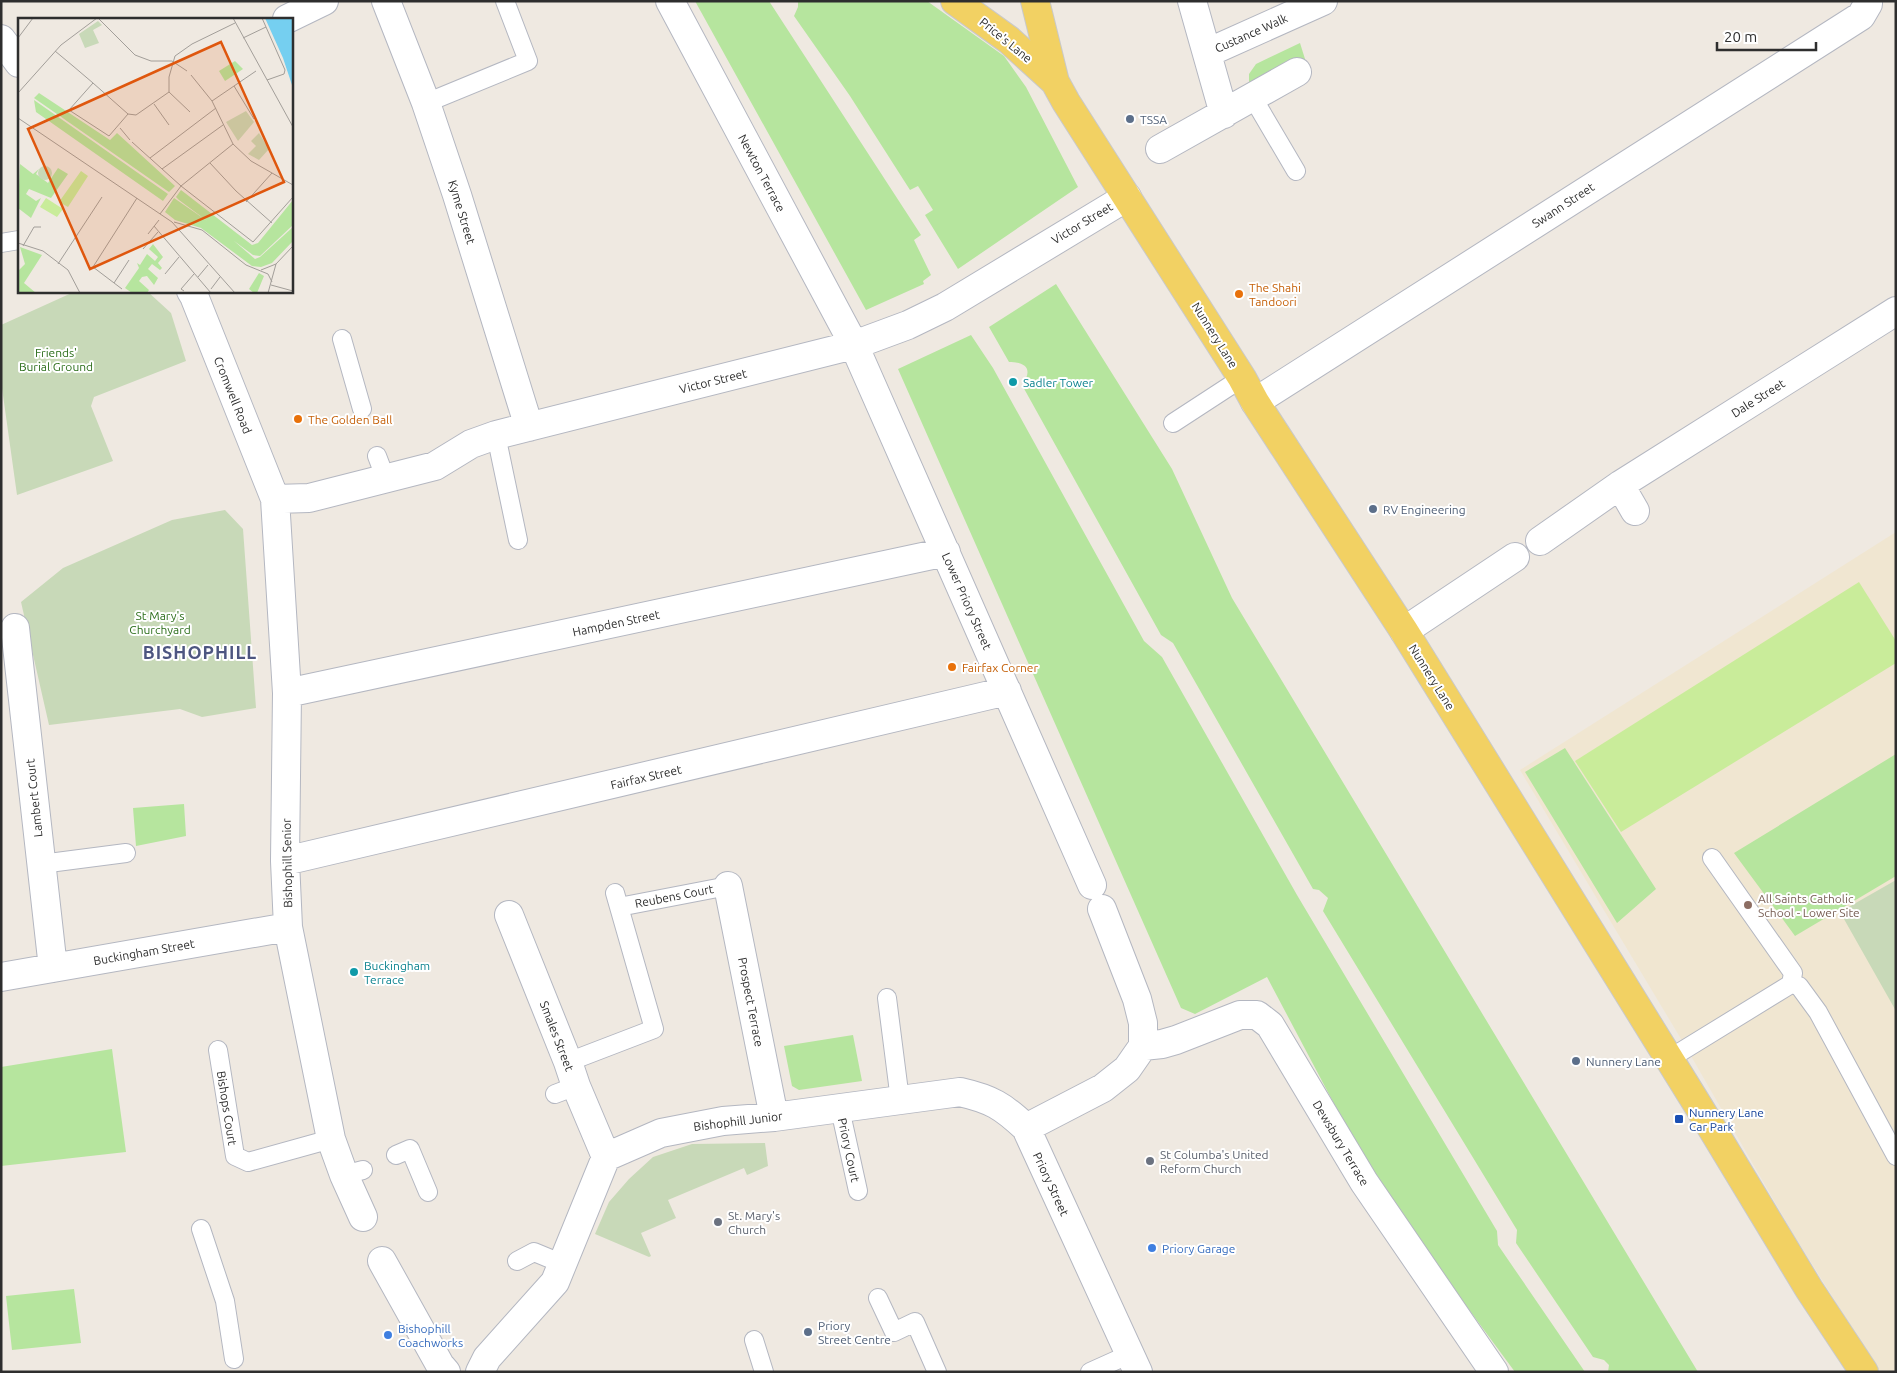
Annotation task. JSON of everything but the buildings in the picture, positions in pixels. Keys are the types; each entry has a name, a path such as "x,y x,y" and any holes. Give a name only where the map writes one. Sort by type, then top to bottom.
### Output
{"main road":[{"name":"Price's Lane","path":"955,1 1009,40 1055,82"},
{"name":"Nunnery Lane","path":"1035,1 1055,82 1089,140 1404,632 1810,1288 1864,1372"}],"street":[{"path":"289,18 324,1"},
{"name":"Kyme Street","path":"386,1 426,103 458,195 529,427"},
{"name":"Newton Terrace","path":"670,1 854,345"},
{"path":"1192,1 1224,114"},
{"name":"Custance Walk","path":"1207,52 1323,1"},
{"name":"Swann Street","path":"1255,402 1861,16 1868,3"},
{"path":"1,39 18,62"},
{"path":"1160,149 1297,72"},
{"name":"Victor Street","path":"275,499 309,498 381,467 435,466 471,444 496,435 854,345 908,325 945,307 1127,197"},
{"name":"Cromwell Road","path":"192,292 275,499"},
{"name":"Dale Street","path":"1540,541 1620,485 1896,311"},
{"name":"Lower Priory Street","path":"854,345 1097,897 1137,999 1143,1024 1142,1046"},
{"path":"1620,485 1635,511"},
{"name":"Bishophill Senior","path":"275,499 287,694 285,861 288,927 331,1139 353,1173 363,1217"},
{"name":"Hampden Street","path":"287,694 946,552"},
{"path":"1404,632 1515,557"},
{"name":"Lambert Court","path":"15,628 53,968"},
{"name":"Fairfax Street","path":"285,861 1007,691"},
{"name":"Prospect Terrace","path":"728,886 774,1117"},
{"name":"Smales Street","path":"509,915 567,1081 606,1156"},
{"name":"Buckingham Street","path":"1,977 288,927"},
{"name":"Dewsbury Terrace","path":"1142,1046 1162,1044 1176,1040 1240,1015 1257,1015 1270,1024 1364,1182 1494,1372"},
{"path":"1026,1128 1103,1088 1127,1069 1142,1046"},
{"name":"Bishophill Junior","path":"606,1156 662,1132 723,1120 774,1117 960,1092 984,1097 1009,1112 1026,1128"},
{"name":"Priory Street","path":"1026,1128 1134,1363"},
{"path":"480,1372 487,1358 556,1282 606,1156"},
{"path":"382,1261 440,1365 446,1372"}],"lane":[{"path":"426,103 528,61 505,1"},
{"path":"1253,98 1296,171"},
{"path":"1,243 18,240"},
{"path":"342,339 362,408"},
{"path":"1173,423 1242,378"},
{"path":"496,435 518,540"},
{"path":"41,864 126,853"},
{"path":"1712,858 1793,973 1791,984"},
{"name":"Reubens Court","path":"567,1081 654,1029 617,900 728,886"},
{"path":"1670,1059 1791,984 1799,986 1818,1012 1896,1156"},
{"path":"887,998 900,1100"},
{"name":"Bishops Court","path":"218,1050 235,1156 248,1162 331,1139"},
{"name":"Priory Court","path":"840,1109 858,1191"},
{"path":"396,1155 410,1149 428,1192"},
{"path":"201,1229 225,1301 234,1358"},
{"path":"517,1261 534,1252 563,1264"},
{"path":"878,1298 894,1332 915,1322 936,1372"},
{"path":"754,1340 764,1372"},
{"path":"1090,1372 1134,1363"}],"shaded area":[{"name":"All Saints Catholic School - Lower Site","path":"1896,532 1896,1372 1880,1372 1795,1237 1687,1049 1520,770"}],"green space":[{"path":"695,1 769,1 921,235 914,240 931,275 923,281 924,284 866,310"},
{"path":"798,1 927,1 1004,56 1026,87 1078,187 958,269 925,215 933,210 918,186 910,190 850,96 794,16 798,7"},
{"path":"1300,43 1305,59 1249,88 1249,74 1256,64"},
{"path":"1056,284 1172,469 1232,598 1698,1372 1608,1372 1609,1365 1604,1360 1593,1357 1516,1243 1517,1230 1323,911 1328,898 1319,890 1313,889 1173,643 1161,635 1022,385 1027,375 1026,368 1020,363 1009,362 989,327"},
{"name":"Friends' Burial Ground","path":"74,292 148,292 171,313 186,361 94,397 91,406 113,461 17,495 1,381 1,325"},
{"path":"971,335 993,368 1144,641 1162,657 1297,895 1497,1231 1498,1245 1585,1372 1515,1372 1377,1185 1267,977 1195,1014 1181,1008 898,369"},
{"name":"St Mary's Churchyard","path":"225,510 243,529 256,708 202,717 180,709 49,725 21,602 63,568 172,520"},
{"path":"1859,582 1896,641 1896,663 1621,832 1575,761"},
{"path":"1565,748 1656,889 1617,923 1525,772"},
{"path":"1896,754 1896,876 1795,936 1734,853"},
{"path":"184,804 186,836 136,846 133,808"},
{"path":"1896,880 1896,1011 1840,912"},
{"path":"853,1035 862,1081 799,1090 792,1086 784,1046"},
{"path":"112,1049 126,1152 1,1166 1,1067"},
{"path":"765,1143 768,1166 747,1175 744,1168 668,1200 676,1218 641,1233 651,1256 649,1257 595,1234 609,1202 629,1179 653,1157 692,1144"},
{"path":"74,1289 81,1343 12,1350 6,1296"}],"place":[{"name":"TSSA","path":"1130,119"},
{"name":"The Shahi Tandoori","path":"1239,294"},
{"name":"Sadler Tower","path":"1013,382"},
{"name":"The Golden Ball","path":"298,419"},
{"name":"RV Engineering","path":"1373,509"},
{"name":"Fairfax Corner","path":"952,667"},
{"name":"All Saints Catholic School - Lower Site","path":"1748,905"},
{"name":"Buckingham Terrace","path":"354,972"},
{"name":"Nunnery Lane","path":"1576,1061"},
{"name":"Nunnery Lane Car Park","path":"1679,1119"},
{"name":"St Columba's United Reform Church","path":"1150,1161"},
{"name":"St. Mary's Church","path":"718,1222"},
{"name":"Priory Garage","path":"1152,1248"},
{"name":"Priory Street Centre","path":"808,1332"},
{"name":"Bishophill Coachworks","path":"388,1335"}],"district":[{"name":"BISHOPHILL","path":"200,652"}]}
